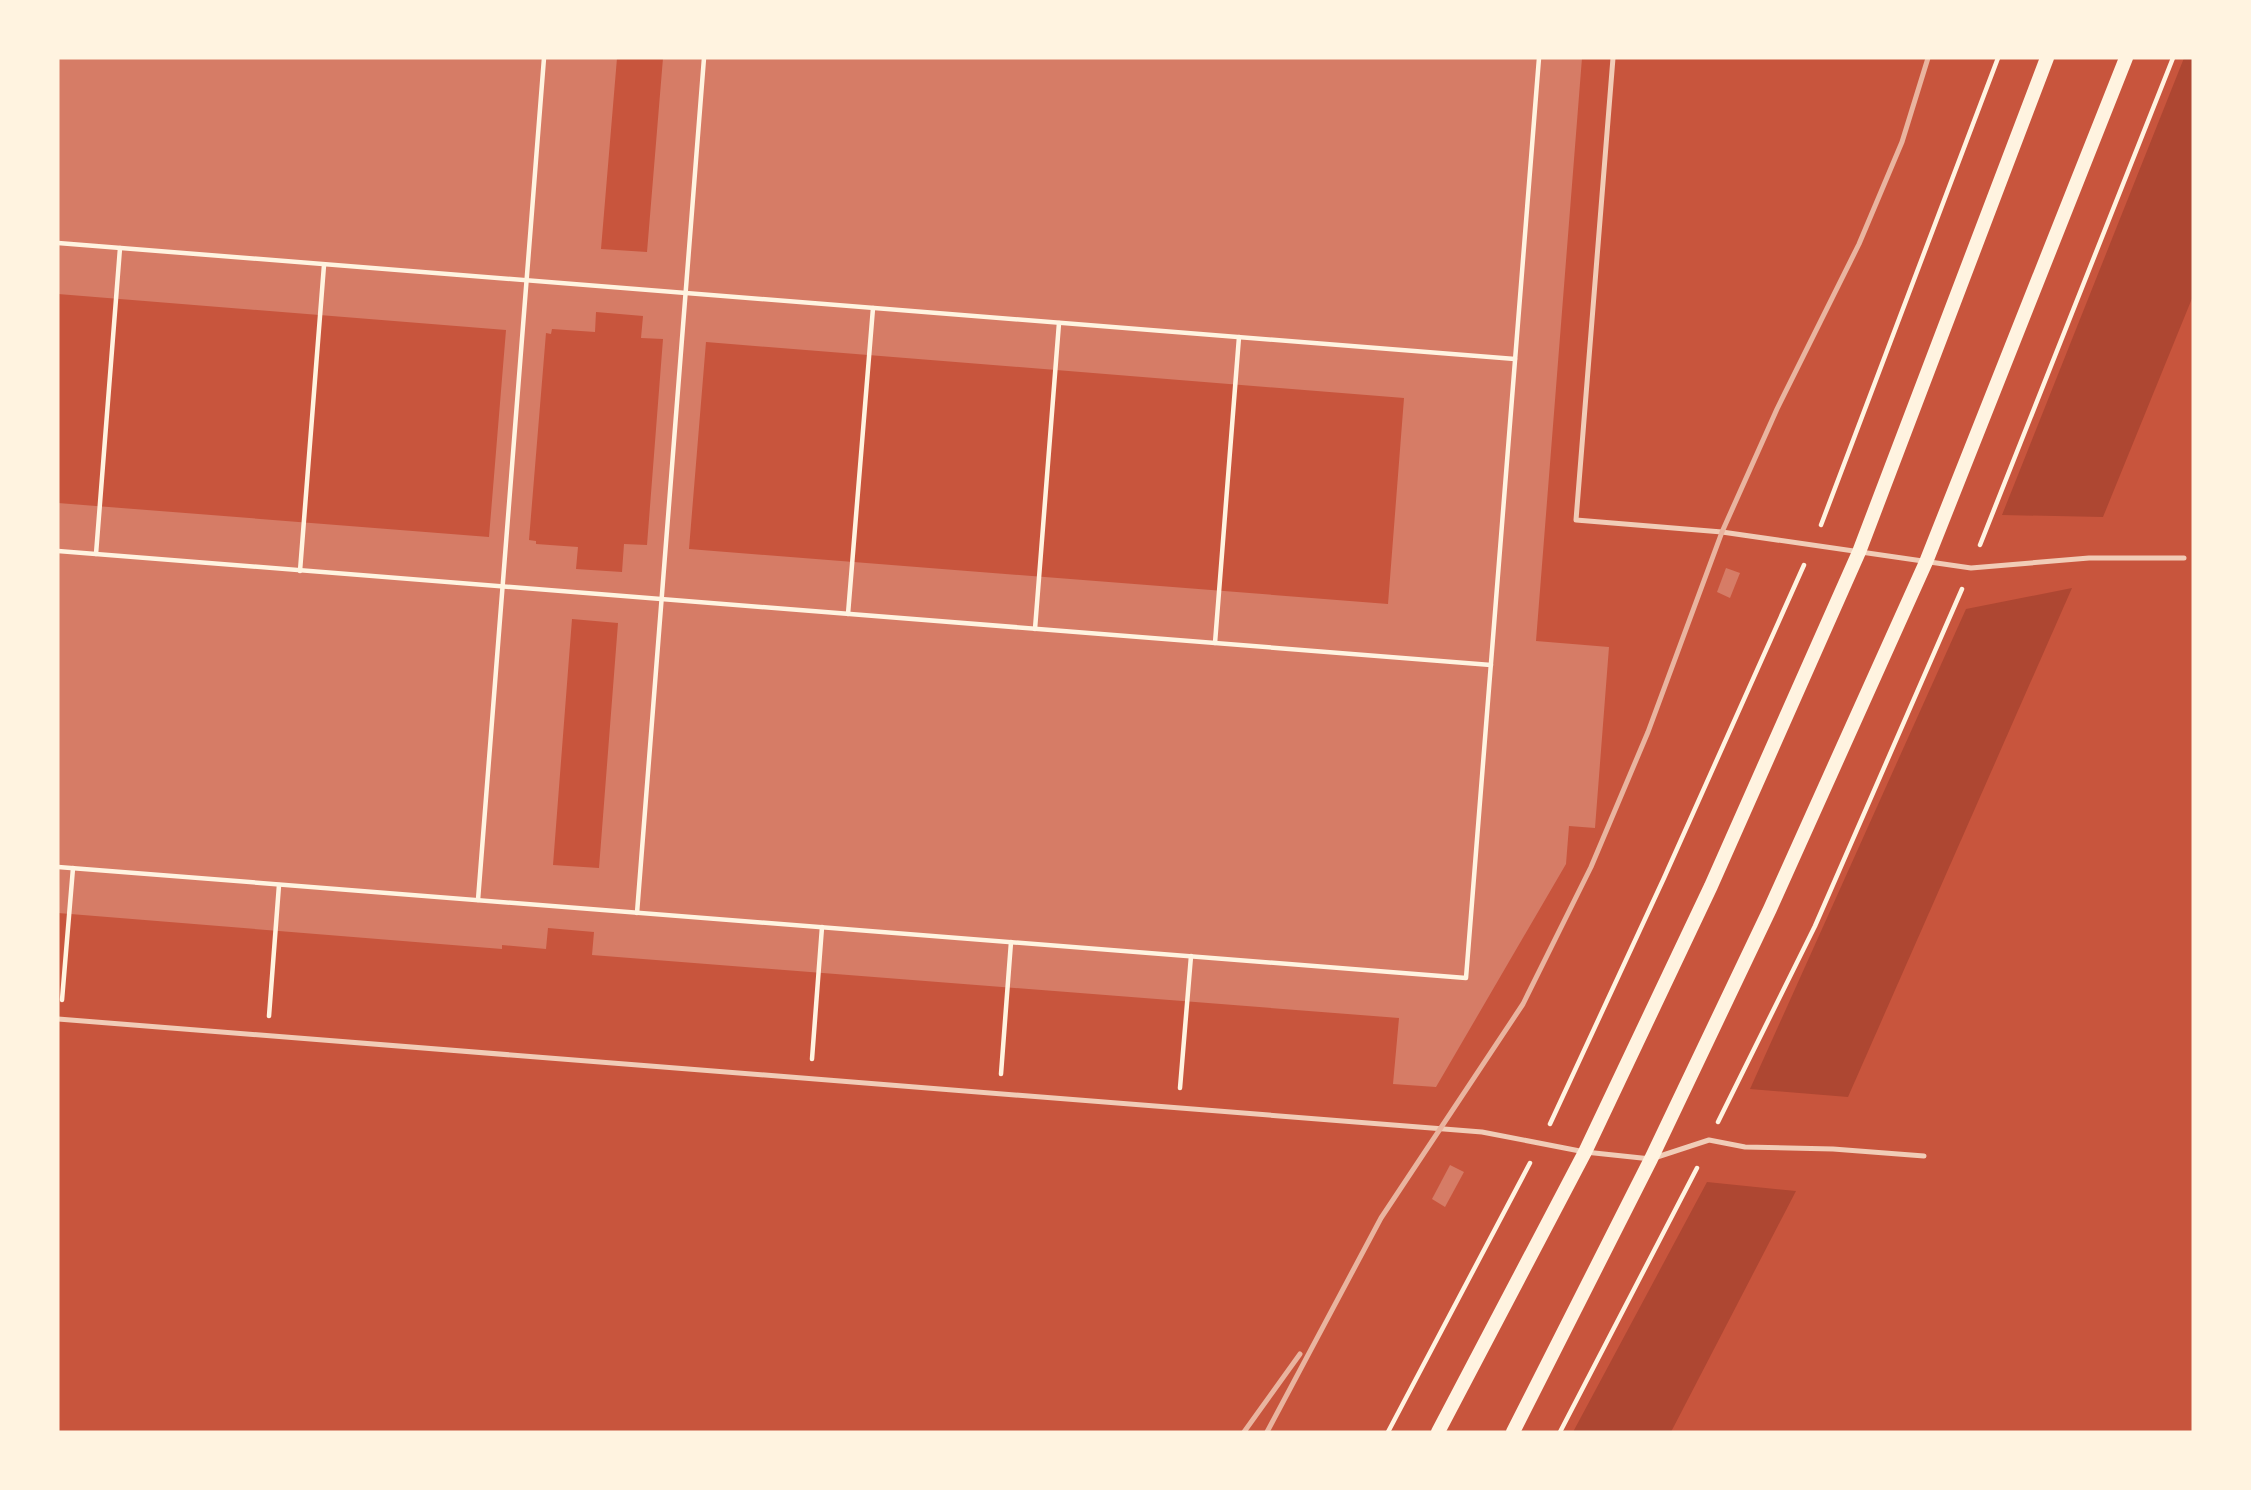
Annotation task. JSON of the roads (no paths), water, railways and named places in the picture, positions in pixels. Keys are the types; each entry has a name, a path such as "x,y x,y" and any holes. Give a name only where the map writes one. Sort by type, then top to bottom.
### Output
{"main road":[{"path":"1438,1432 1585,1152 1711,886 1859,552 2047,58"},
{"path":"1513,1432 1651,1159 1770,909 1926,562 2126,58"}],"lane":[{"path":"1613,58 1576,520 1722,532 1971,568 2089,558 2184,558"},
{"path":"59,1019 1482,1132 1585,1152 1651,1159 1709,1140 1745,1147 1833,1149 1924,1156"}],"railway":[{"path":"1267,1432 1381,1218 1523,1004 1591,867 1648,732 1722,532 1777,409 1859,244 1902,142 1928,58"},
{"path":"1244,1432 1300,1354"}]}
